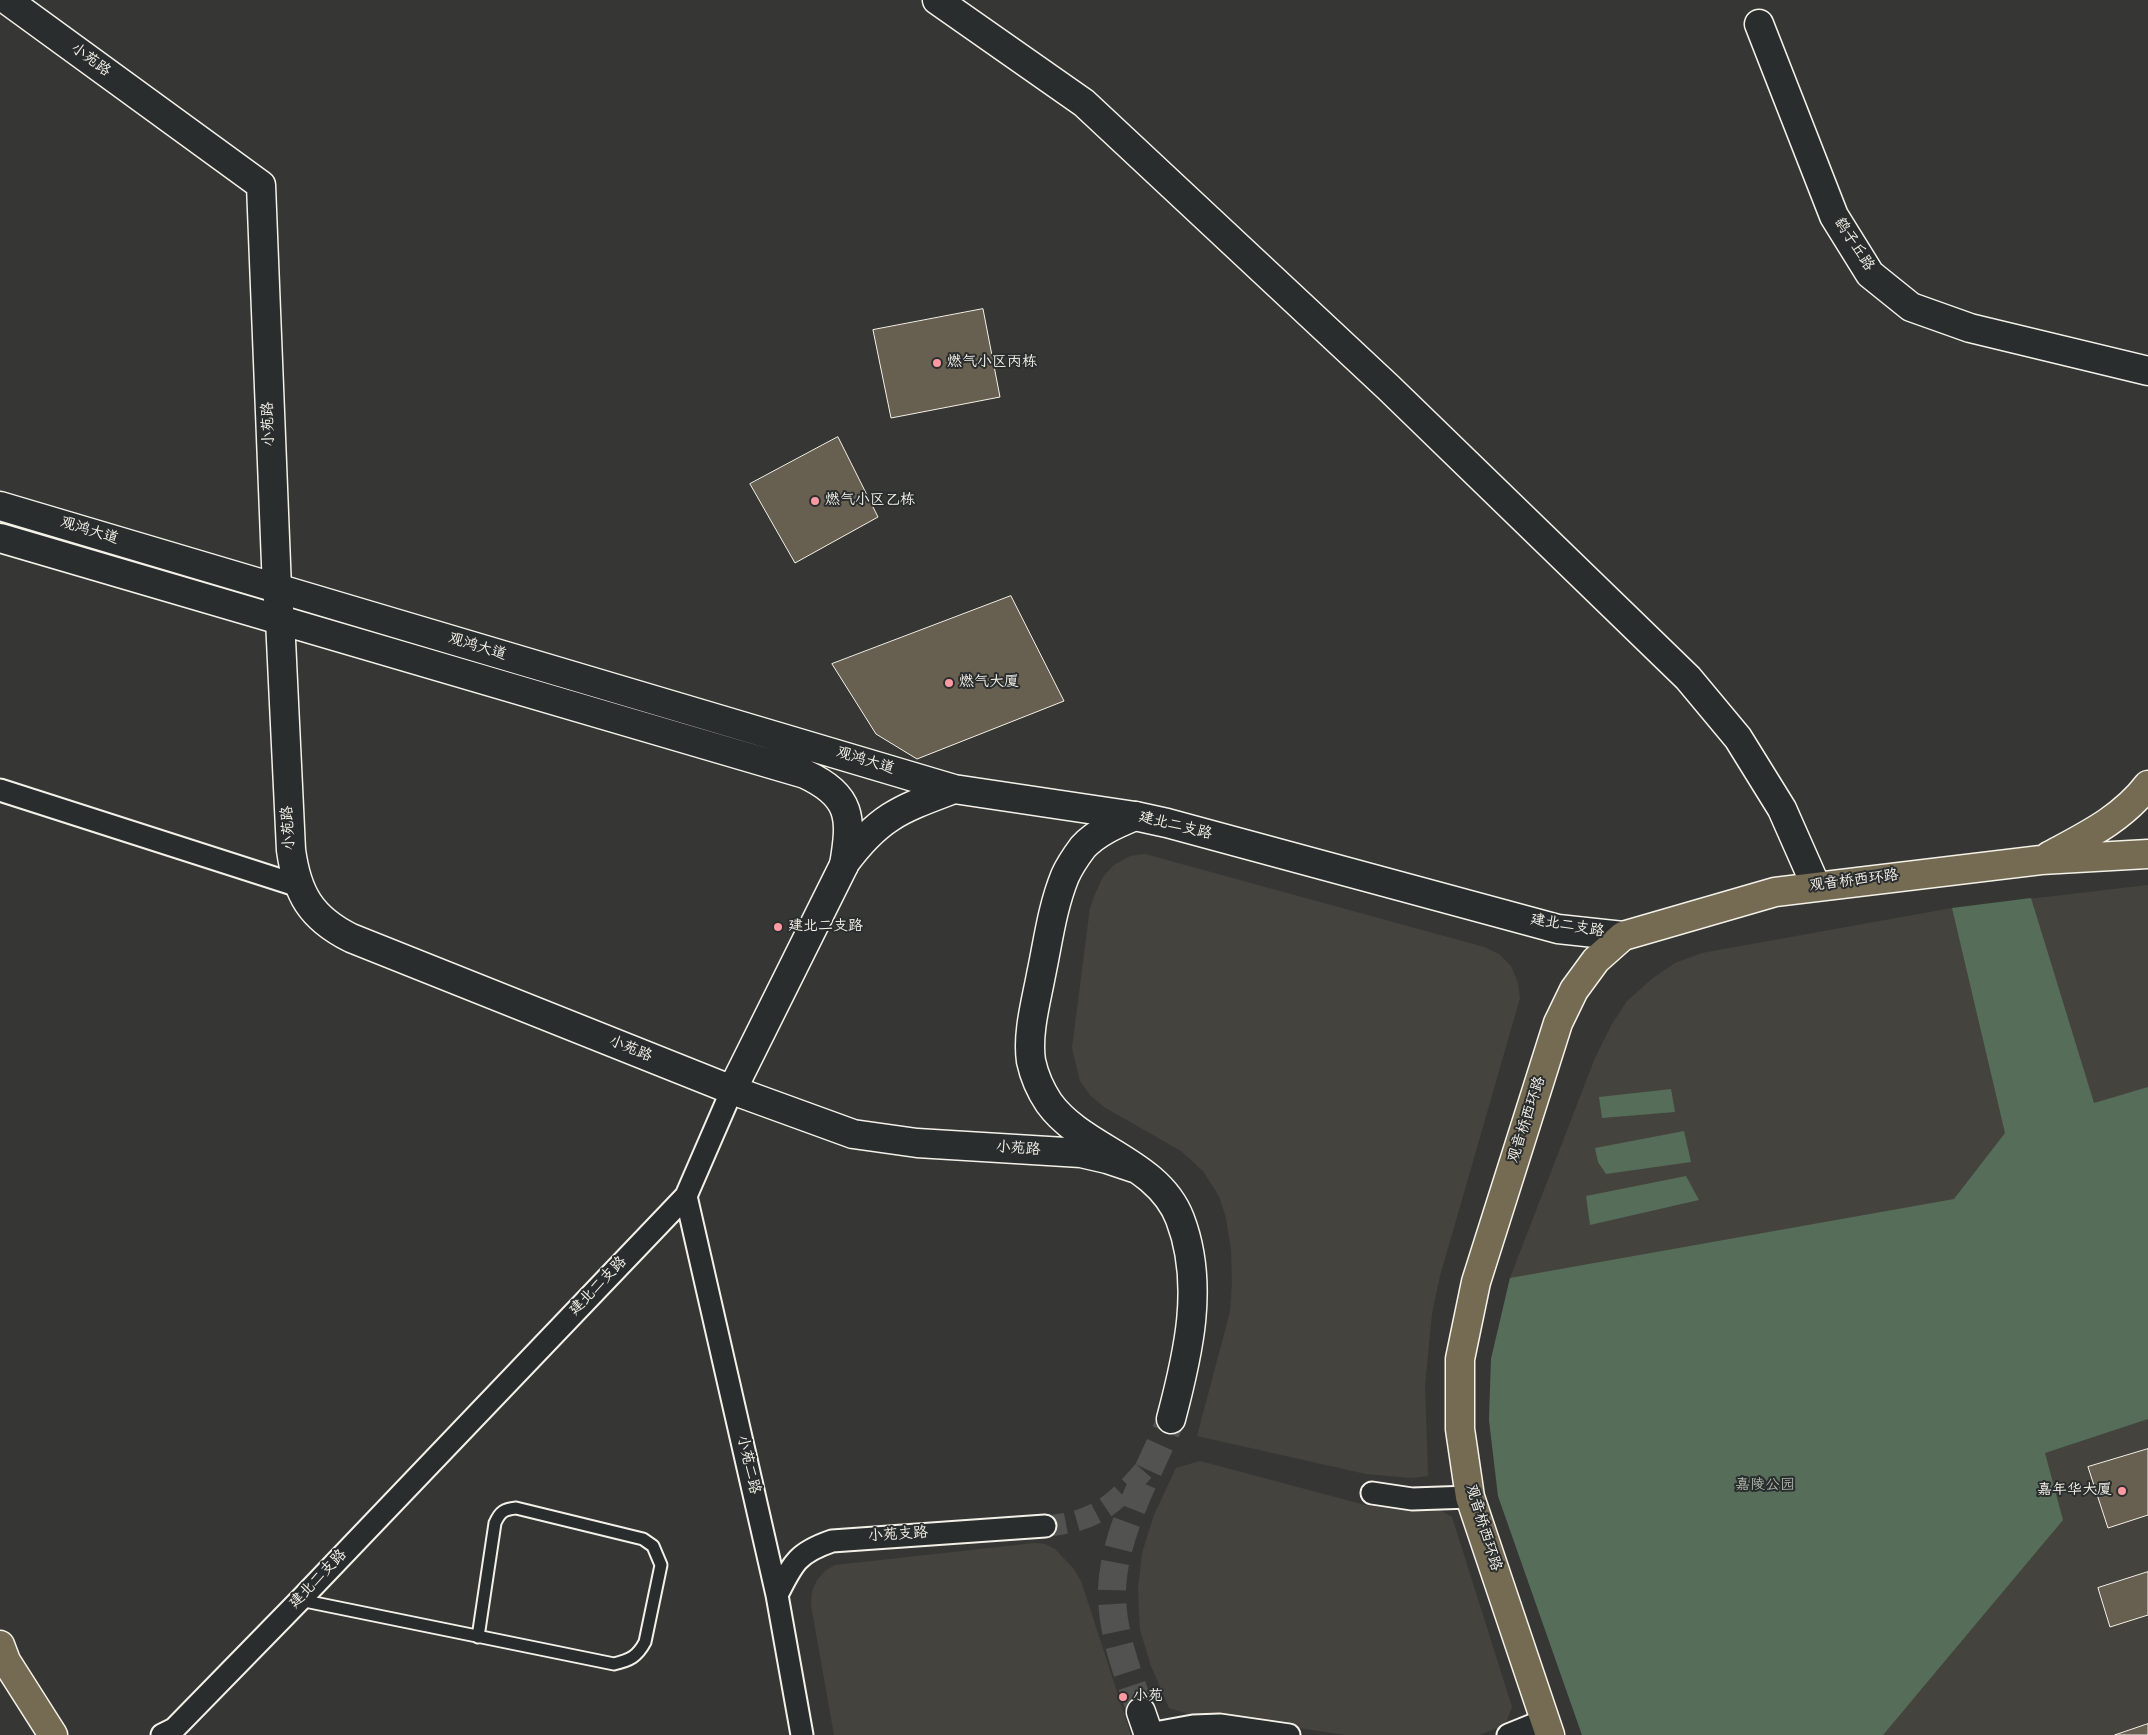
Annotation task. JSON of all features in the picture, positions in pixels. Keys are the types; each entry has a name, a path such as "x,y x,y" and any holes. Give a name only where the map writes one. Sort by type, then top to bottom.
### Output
{"main road":[{"path":"2041,860 2103,828 2139,796 2148,785"},
{"name":"观音桥西环路","path":"1548,1728 1470,1497 1460,1429 1460,1359 1476,1282 1558,1023 1574,990 1596,960 1623,936 1775,892 2041,860 2148,854"},
{"path":"3,1653 31,1735"},
{"path":"3,1653 53,1735"}],"street":[{"name":"小苑路","path":"7,0 261,185 277,589 291,850 299,886 307,903 319,917 332,929 351,938 732,1090 853,1134 917,1143 1080,1154 1107,1159 1134,1168"},
{"path":"937,0 1084,103 1388,388 1688,678 1738,738 1782,809 1816,886"},
{"name":"鹞子丘路","path":"1759,24 1834,216 1870,274 1911,307 1970,328 2148,371"},
{"name":"观鸿大道","path":"0,506 954,789"},
{"name":"观鸿大道","path":"0,538 804,774 825,783 839,797 847,814 849,832 844,865"},
{"name":"建北二支路","path":"162,1735 174,1729 300,1600 686,1196 732,1090 844,865 861,841 880,823 904,808 954,789 1134,816 1558,929 1623,936"},
{"path":"0,790 299,886"},
{"name":"小苑路","path":"1134,816 1098,834 1083,847 1066,874 1055,903 1033,1020 1030,1041 1031,1061 1038,1082 1048,1102 1074,1128 1154,1183 1168,1198 1179,1216 1186,1236 1190,1260 1193,1311 1191,1333 1171,1419"},
{"name":"小苑二路","path":"686,1196 777,1595 802,1735"},
{"path":"1372,1493 1412,1499 1470,1497"},
{"name":"小苑支路","path":"777,1595 790,1568 800,1556 832,1541 1045,1526"},
{"path":"1146,1727 1220,1725 1288,1735"},
{"path":"1508,1735 1548,1728"}],"lane":[{"path":"300,1600 478,1637 614,1664 629,1660 639,1654 645,1642 660,1565 653,1546 643,1539 516,1508 507,1509 499,1514 495,1523 478,1637"}],"shaded area":[{"path":"1145,854 1484,947 1499,954 1511,966 1518,983 1520,998 1440,1276 1432,1313 1425,1386 1428,1476 1412,1478 1366,1474 1197,1436 1230,1312 1232,1283 1231,1250 1226,1218 1219,1196 1203,1171 1181,1151 1104,1107 1090,1095 1080,1081 1072,1048 1090,908 1096,892 1103,877 1114,865 1130,856"},
{"name":"嘉陵公园","path":"2148,885 2148,1735 1582,1735 1498,1496 1489,1420 1491,1359 1510,1278 1595,1058 1612,1024 1627,1001 1653,978 1675,963 1702,953 1952,908"},
{"path":"1200,1461 1365,1505 1412,1511 1440,1510 1452,1517 1512,1707 1505,1725 1479,1735 1346,1735 1218,1716 1189,1714 1169,1708 1151,1666 1140,1630 1138,1589 1142,1553 1154,1515 1176,1468"},
{"path":"1035,1543 1045,1544 1055,1549 1073,1568 1081,1581 1131,1735 834,1735 811,1605 812,1591 817,1580 825,1571 835,1565"}],"green space":[{"name":"嘉陵公园","path":"2031,898 2094,1103 2148,1087 2148,1419 2045,1453 2063,1520 1883,1735 1582,1735 1498,1496 1489,1420 1491,1359 1510,1278 1954,1199 2005,1133 1952,908"},
{"path":"1671,1089 1675,1112 1602,1118 1599,1097"},
{"path":"1684,1131 1691,1162 1606,1174 1598,1162 1595,1148"},
{"path":"1686,1176 1699,1200 1590,1225 1586,1196"}],"building":[{"name":"燃气小区丙栋","path":"983,309 1000,397 891,418 873,330"},
{"name":"燃气小区乙栋","path":"838,437 878,517 795,563 750,484"},
{"name":"燃气大厦","path":"1011,596 1064,701 917,759 876,734 832,664"},
{"name":"嘉年华大厦","path":"2148,1449 2148,1515 2108,1528 2088,1467"},
{"path":"2148,1572 2148,1615 2110,1627 2098,1588"},
{"path":"2148,1724 2148,1735 2115,1735"}],"tunnel":[{"path":"1141,1712 1122,1656 1115,1627 1112,1598 1113,1576 1124,1530 1171,1419"},
{"path":"1045,1526 1065,1524 1096,1513 1120,1496 1155,1458"}],"place":[{"name":"燃气小区丙栋","path":"937,363"},
{"name":"燃气小区乙栋","path":"815,501"},
{"name":"燃气大厦","path":"949,683"},
{"name":"建北二支路","path":"778,927"},
{"name":"嘉年华大厦","path":"2122,1491"},
{"name":"小苑","path":"1123,1697"}]}
